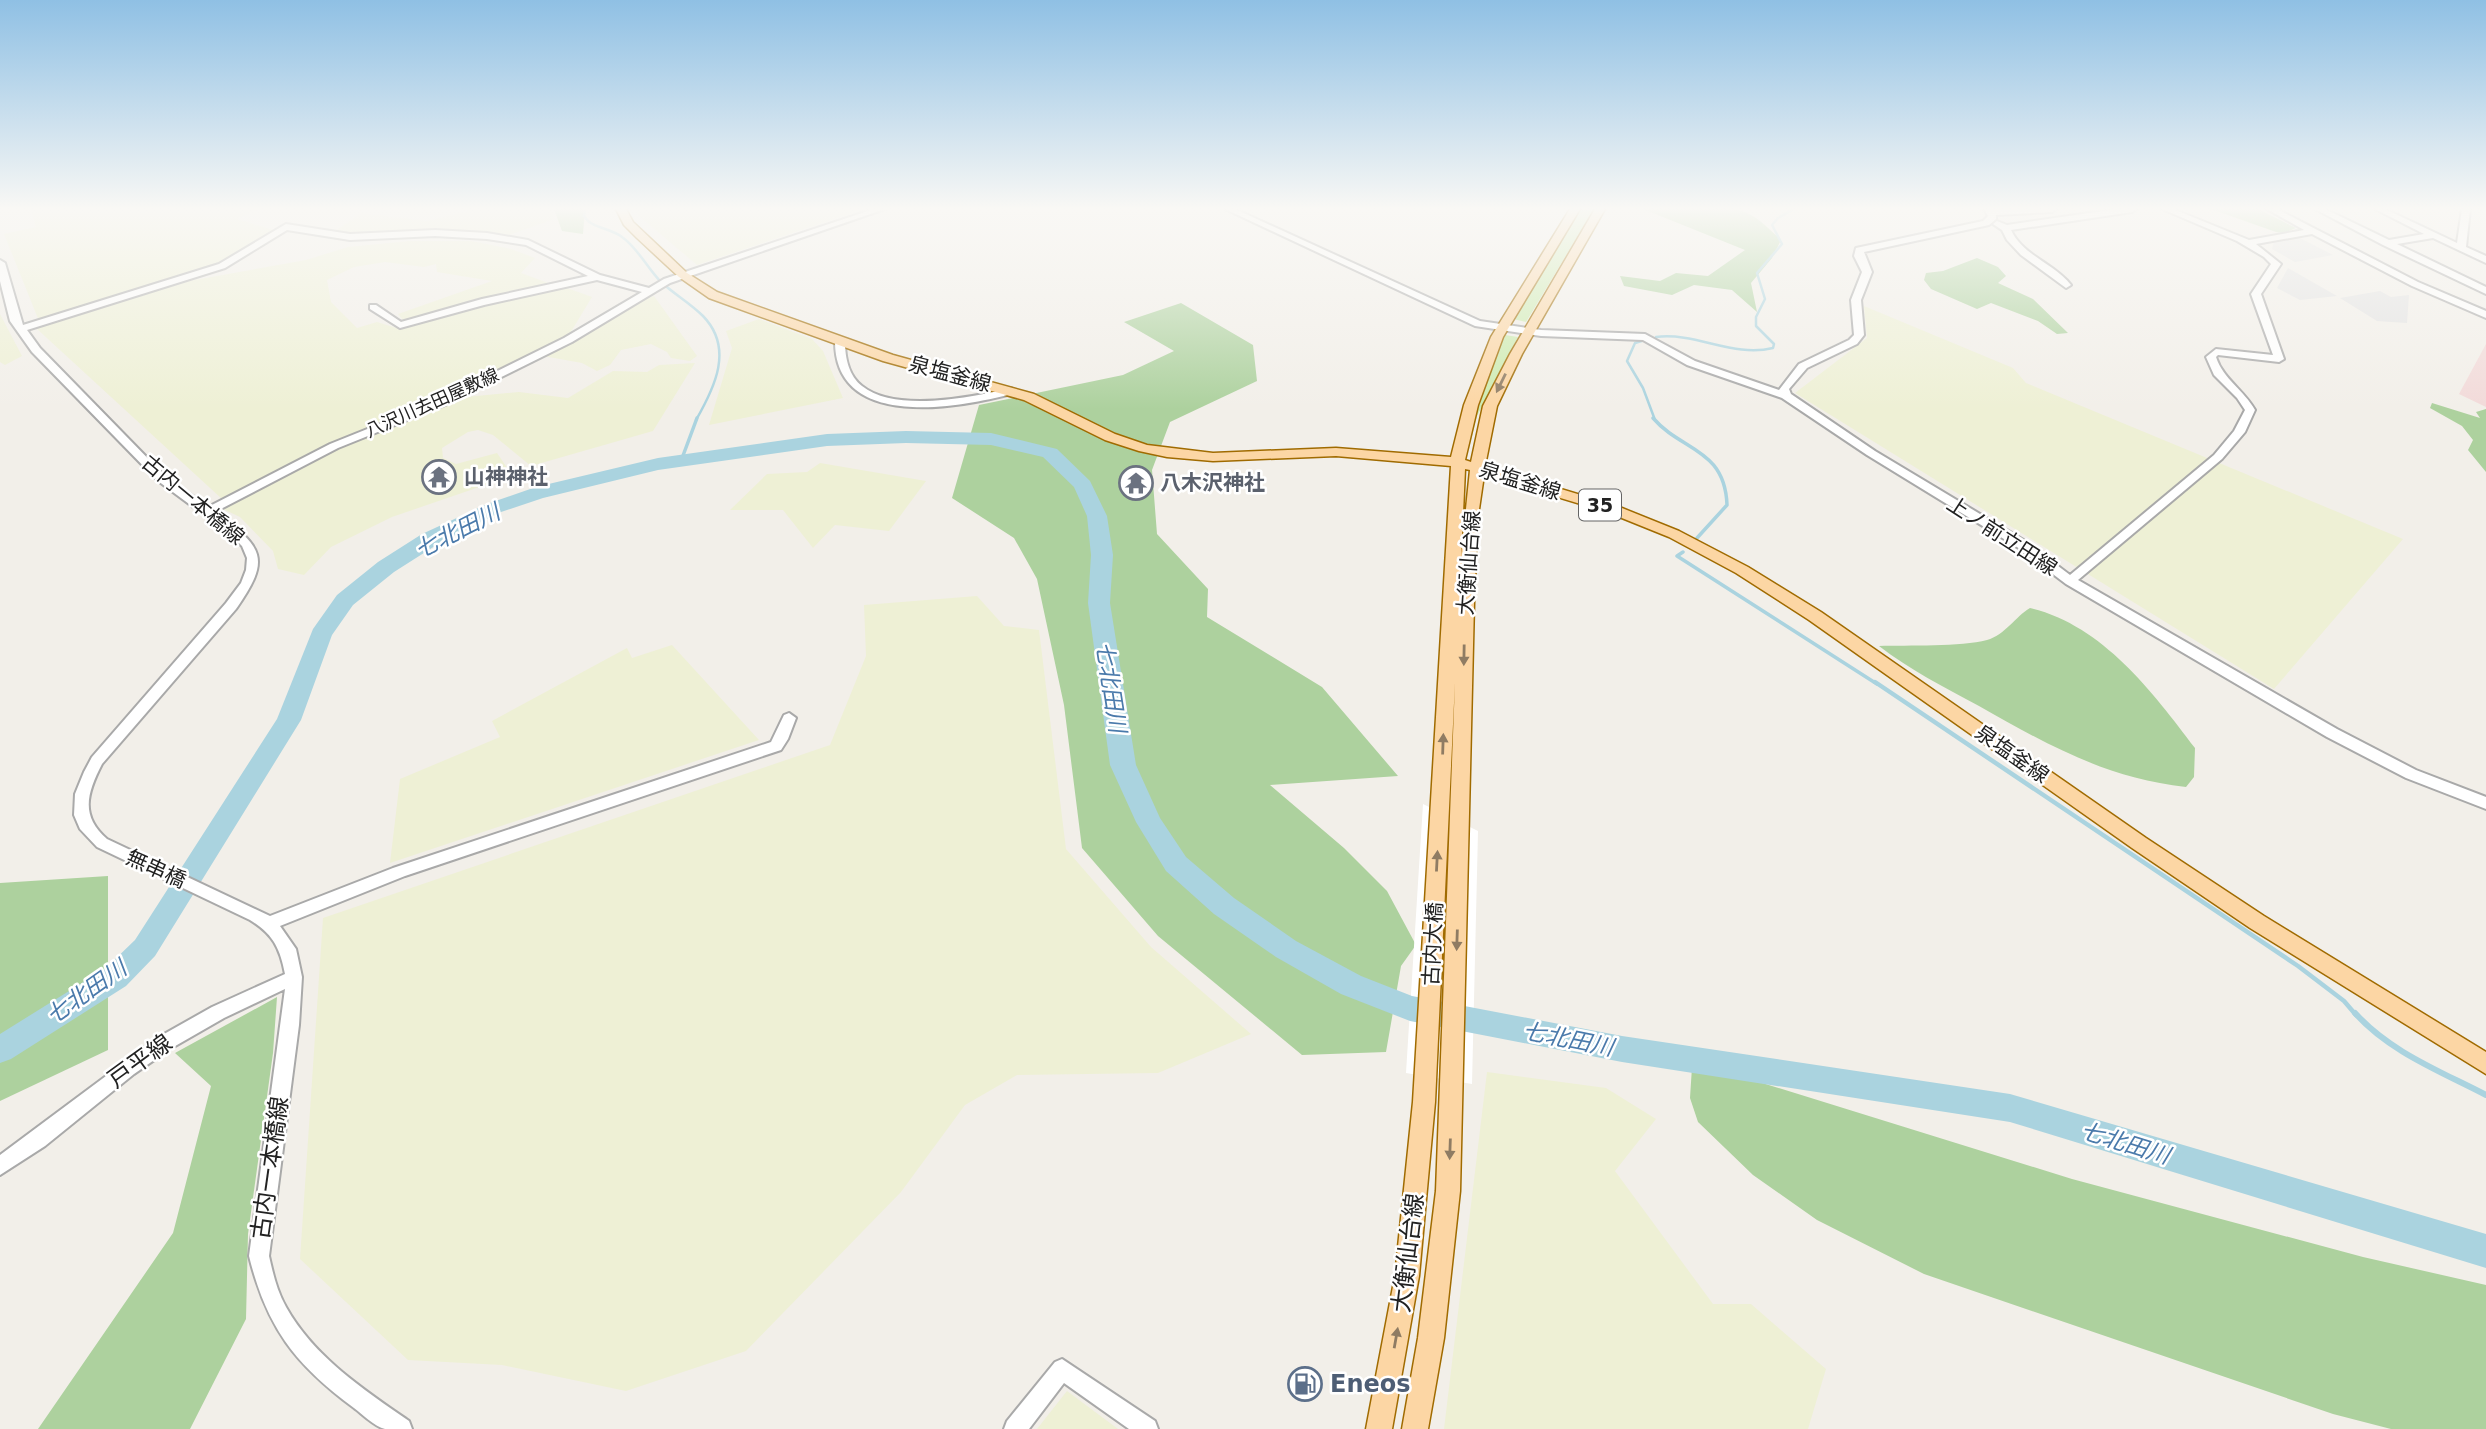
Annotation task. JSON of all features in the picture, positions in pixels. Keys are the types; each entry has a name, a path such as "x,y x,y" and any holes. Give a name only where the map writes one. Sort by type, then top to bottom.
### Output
{"main road":[{"name":"泉塩釜線","path":"678,276 713,295 840,342 1012,391 1056,408 1110,436 1167,453 1237,457 1336,452 1457,462 1638,518 1742,570 1815,616 2139,844 2257,922 2486,1064"},
{"name":"大衡仙台線","path":"1440,813 1457,462 1471,405 1501,329 1534,276"},
{"name":"大衡仙台線","path":"1461,822 1465,605 1471,516 1481,441 1490,407 1528,332 1561,276"},
{"name":"古内大橋","path":"1426,1076 1440,813"},
{"name":"古内大橋","path":"1452,1081 1461,822"},
{"name":"大衡仙台線","path":"1379,1429 1407,1276 1426,1076"},
{"name":"大衡仙台線","path":"1415,1429 1442,1259 1452,1081"},
{"path":"1424,1102 1451,1106"}],"street":[{"name":"古内一本橋線","path":"3,276 10,308 20,330 36,350 162,479 235,532 248,545 253,558 247,584 97,761 86,781 80,811 84,824 102,843"},
{"path":"20,330 191,276"},
{"path":"373,307 400,325 482,302 597,276 653,290"},
{"name":"八沢川去田屋敷線","path":"206,512 334,446 441,403 557,346 678,276"},
{"name":"上ノ前立田線","path":"1371,276 1478,324 1528,332 1645,337 1691,363 1786,396 1871,453 2021,544 2070,581 2332,733 2411,774 2486,803"},
{"path":"1786,396 1784,389 1803,366 1853,342 1859,335 1856,300 1866,276"},
{"path":"2059,276 2066,285"},
{"path":"2070,581 2218,457 2239,432 2250,410 2247,402 2214,371 2211,357 2216,352 2279,359 2256,294 2268,276"},
{"path":"2399,276 2486,313"},
{"path":"2408,276 2486,313"},
{"path":"2454,276 2486,291"},
{"path":"840,342 839,351 853,384 865,393 916,403 1012,391"},
{"path":"270,924 281,917 399,872 776,746 783,739 785,723 789,718"},
{"name":"無串橋","path":"102,843 210,892"},
{"name":"古内一本橋線","path":"210,892 270,924 288,949 294,977 290,1025 258,1256 263,1281 284,1326 309,1356 339,1383 401,1429"},
{"name":"戸平線","path":"0,1166 35,1144 118,1076 177,1034 294,977"},
{"path":"1015,1429 1062,1369 1147,1429"}],"shaded area":[{"path":"2284,276 2301,276 2337,296 2300,300 2277,288"},
{"path":"2380,291 2391,297 2409,295 2407,323 2377,321 2340,298"},
{"path":"2486,344 2486,407 2459,394"}],"green space":[{"path":"21,276 186,276 39,321"},
{"path":"219,276 336,276 327,280 331,302 357,328 377,322 400,329 531,294 567,288 592,297 569,335 443,398 337,441 222,499 36,328 189,281"},
{"path":"460,276 528,276 551,284 404,321 398,314 492,281"},
{"path":"1540,276 1554,276 1526,322 1513,319"},
{"path":"1620,276 1660,281 1671,276 1757,276 1751,283 1757,312 1732,290 1694,285 1672,295 1624,286"},
{"path":"1925,276 2006,276 1998,283 2033,299 2068,333 2057,334 2038,321 1991,303 1977,309 1931,289 1924,280"},
{"path":"654,296 697,356 690,361 671,358 667,352 651,344 621,350 610,365 597,371 582,363 543,356 600,326 633,303"},
{"path":"1181,303 1253,345 1257,381 1170,422 1152,470 1157,534 1208,589 1207,617 1322,687 1398,776 1270,785 1344,848 1387,891 1416,945 1401,966 1386,1052 1302,1055 1158,936 1082,848 1064,705 1037,579 1014,538 952,498 979,405 1123,375 1174,351 1124,322"},
{"path":"1864,306 2013,368 2026,383 2403,539 2274,689 1795,393 1867,338"},
{"path":"0,314 22,356 5,365 0,362"},
{"path":"759,319 812,339 823,351 843,398 709,425 732,348 726,331"},
{"path":"1505,335 1518,337 1477,416 1469,448 1466,448 1494,357"},
{"path":"695,363 653,431 531,466 493,435 478,430 468,432 442,448 443,458 456,464 497,453 510,472 491,483 392,517 331,547 304,575 278,569 273,551 240,517 223,509 338,448 466,397 519,392 568,398 613,371 647,372 659,365"},
{"path":"2432,403 2480,418 2476,412 2486,409 2486,472 2468,450 2473,440 2462,426 2430,408"},
{"path":"820,463 926,481 889,531 835,525 813,548 783,510 730,510 767,474 807,472"},
{"path":"977,596 1004,626 1039,630 1066,849 1151,947 1251,1034 1158,1073 1017,1075 965,1105 901,1192 746,1351 626,1391 502,1365 408,1360 300,1259 323,918 830,745 866,656 864,605"},
{"path":"2030,608 2080,629 2103,645 2143,683 2195,748 2194,777 2186,787 2130,776 2078,758 1940,685 1879,646 1949,645 1987,640 1999,634"},
{"path":"672,645 759,740 390,863 400,779 500,737 492,721 627,648 632,658"},
{"path":"108,876 108,1050 0,1101 0,883"},
{"path":"277,997 273,1053 248,1234 246,1319 190,1429 38,1429 173,1233 211,1086 175,1053"},
{"path":"1698,1063 2072,1179 2363,1257 2486,1285 2486,1429 2391,1429 2333,1414 1924,1274 1817,1220 1753,1175 1698,1122 1690,1098 1692,1067"},
{"path":"1487,1072 1606,1088 1656,1119 1615,1171 1713,1304 1751,1304 1826,1369 1808,1429 1444,1429"},
{"path":"1067,1391 1118,1429 1037,1429"}],"pier":[{"path":"1423,804 1478,831 1472,1084 1406,1073"}],"waterway":[{"path":"655,276 703,316 718,341 715,381 697,418"},
{"path":"1656,337 1686,338 1744,350 1773,348 1774,344 1756,326 1756,317 1765,299 1758,276"},
{"path":"1645,340 1635,343 1627,361 1643,388 1655,420"},
{"path":"681,461 697,418"},
{"path":"1655,420 1710,461 1719,472 1724,486 1727,505 1697,538"},
{"name":"七北田川","path":"0,1050 116,977 145,948 289,720 321,634 345,600 386,567 430,539 494,508 536,493 658,464 827,440 906,437 991,439 1050,453 1083,485 1097,516 1102,555 1099,603 1123,765 1149,822 1176,864 1224,906 1286,949 1351,985 1410,1008 1622,1049 2010,1108 2486,1251"},
{"path":"1683,552 1677,556 1877,684"},
{"path":"1875,682 2298,966 2344,1001 2356,1015"},
{"path":"2355,1013 2400,1050 2486,1095"}],"place":[{"name":"山神神社","path":"439,477"},
{"name":"八木沢神社","path":"1136,483"},
{"name":"Eneos","path":"1305,1384"}]}
